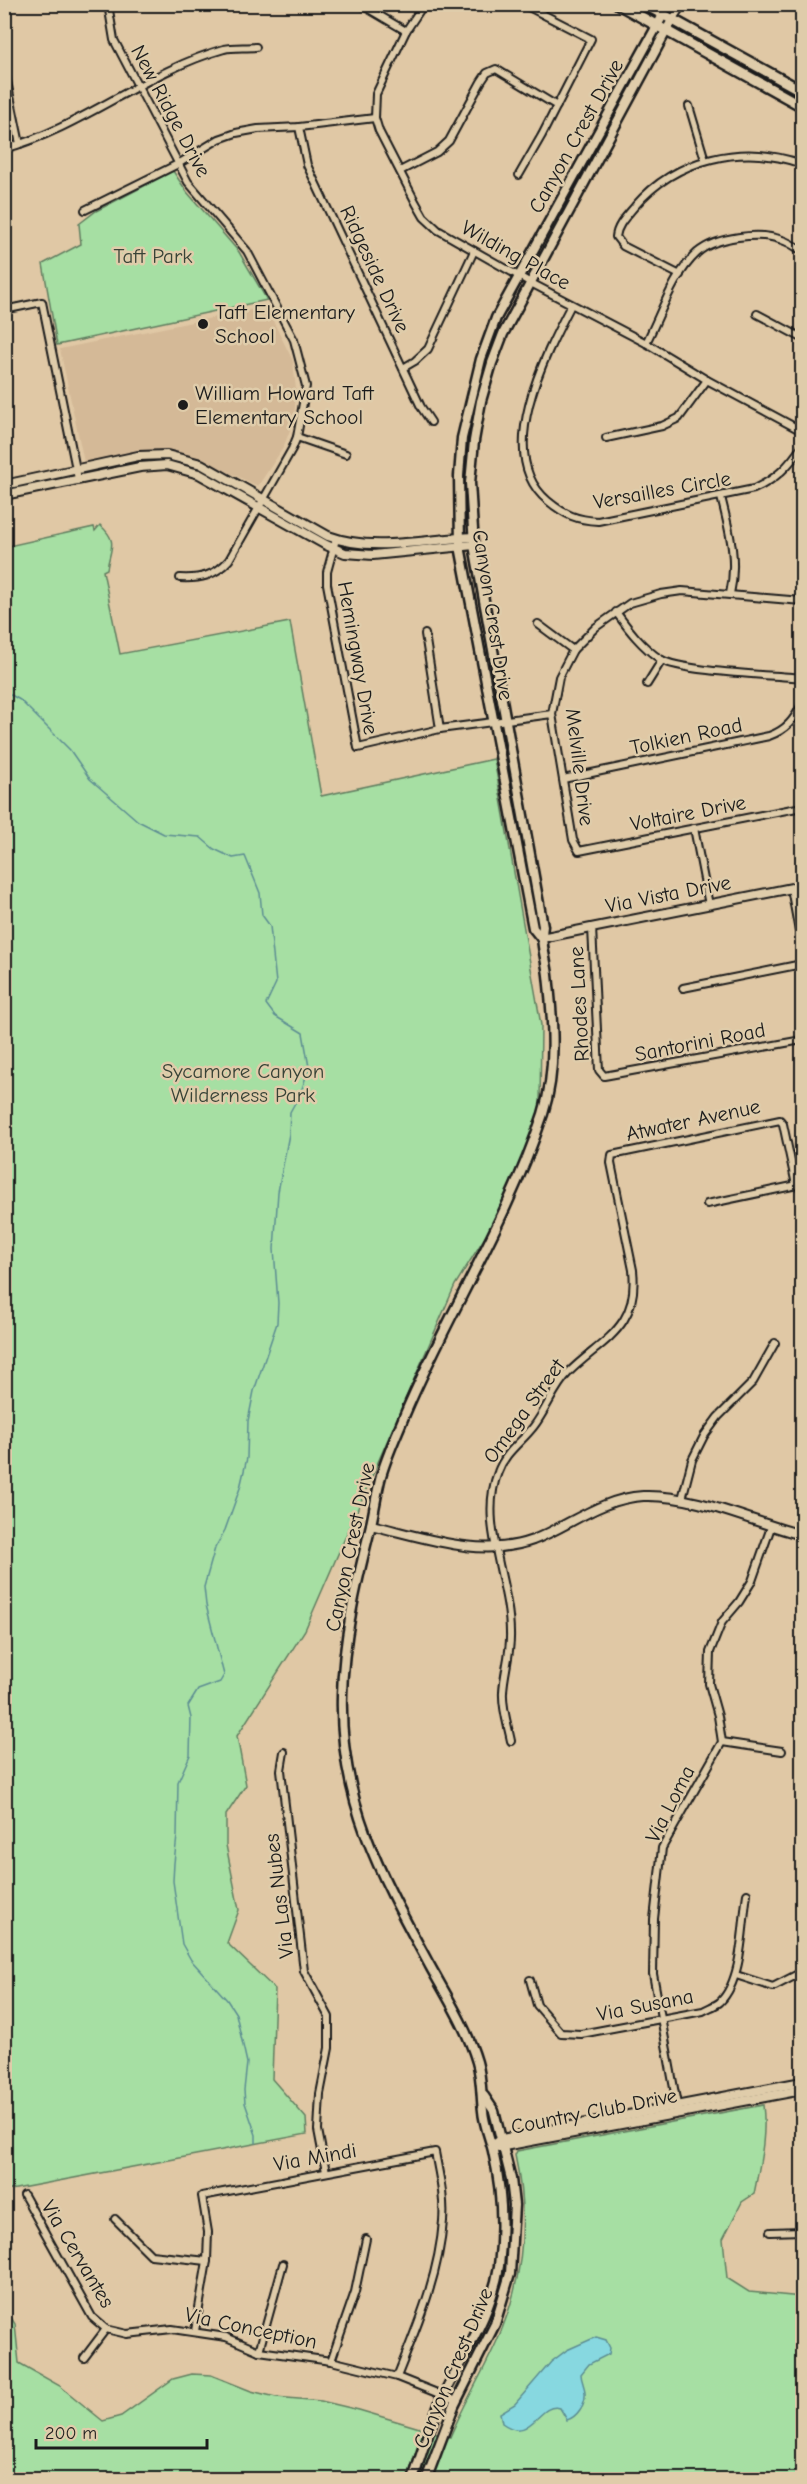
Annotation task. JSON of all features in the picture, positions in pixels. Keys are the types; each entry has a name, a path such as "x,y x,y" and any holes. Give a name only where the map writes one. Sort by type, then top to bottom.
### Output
{"main road":[{"path":"618,4 802,106"},
{"path":"644,4 802,92"},
{"name":"Canyon Crest Drive","path":"541,938 533,928 492,721 460,542 461,447 481,359 496,318 663,15"},
{"name":"Canyon Crest Drive","path":"413,2480 443,2396 485,2315 498,2268 502,2203 492,2146 482,2110 484,2096 477,2062 458,2018 373,1857 365,1837 345,1762 342,1692 346,1650 354,1599 382,1475 406,1412 503,1215 544,1109 551,1065 553,1028 547,969 541,938 543,927 473,541 470,483 481,401 503,334 672,21"},
{"name":"Canyon Crest Drive","path":"426,2480 456,2401 495,2324 510,2274 514,2205 503,2143 494,2112 484,2096"}],"street":[{"name":"New Ridge Drive","path":"108,4 114,40 138,87 178,164 199,197 247,251 294,340 306,386 297,437 260,508 221,569 207,576 180,578"},
{"path":"360,4 406,31"},
{"path":"85,210 178,164 219,139 236,133 375,118 376,94 406,31 424,4"},
{"path":"519,175 591,39 523,4"},
{"path":"663,15 669,4"},
{"path":"672,21 683,4"},
{"path":"4,149 52,131 196,59 226,49 256,47"},
{"path":"4,67 20,144"},
{"path":"400,171 437,152 449,141 481,82 488,73 496,69 557,106"},
{"path":"689,106 705,159"},
{"name":"Wilding Place","path":"375,118 424,217 438,230 802,431"},
{"name":"Ridgeside Drive","path":"299,127 307,165 421,407 431,422"},
{"path":"680,275 622,246 616,237 617,229 645,194 673,173 705,159 752,155 802,164"},
{"path":"646,343 680,275 698,252 721,240 740,236 781,239 802,251"},
{"path":"403,368 428,349 474,251"},
{"path":"4,310 42,302 78,479"},
{"name":"Versailles Circle","path":"572,305 555,337 537,382 524,434 524,465 530,482 563,513 578,520 598,521 754,489 770,482 787,468 802,446"},
{"path":"757,314 802,338"},
{"path":"606,438 653,428 680,418 707,380"},
{"path":"297,437 346,454"},
{"path":"4,485 138,456 167,455 201,464 334,543"},
{"path":"4,495 140,467 167,465 199,474 326,545 346,543 372,546 473,541"},
{"path":"721,497 734,547 734,576 730,594"},
{"name":"Hemingway Drive","path":"334,543 327,572 327,584 358,748 440,729"},
{"name":"Melville Drive","path":"579,851 573,840 552,714 559,677 573,650 596,627 630,603 661,594 681,591 802,601"},
{"path":"616,612 635,638 662,660 708,669 802,678"},
{"path":"538,624 573,650"},
{"path":"425,634 440,729 552,714"},
{"path":"648,684 662,660"},
{"name":"Tolkien Road","path":"563,779 769,736 781,731 795,718 802,704"},
{"name":"Voltaire Drive","path":"579,851 802,807"},
{"path":"694,828 709,905"},
{"name":"Via Vista Drive","path":"541,938 802,886"},
{"path":"791,888 802,948"},
{"name":"Rhodes Lane","path":"592,928 597,993 598,1064 599,1071 604,1076"},
{"path":"683,988 802,964"},
{"name":"Santorini Road","path":"604,1076 802,1040"},
{"name":"Atwater Avenue","path":"612,1155 781,1120 799,1185"},
{"name":"Omega Street","path":"511,1742 502,1694 510,1635 509,1606 500,1576 492,1496 501,1464 533,1427 566,1376 613,1335 630,1304 633,1270 611,1163 612,1155"},
{"path":"706,1204 799,1185"},
{"path":"682,1499 692,1460 704,1436 718,1417 757,1377 776,1343"},
{"path":"371,1526 467,1546 497,1548 539,1537 586,1512 612,1502 645,1496 682,1499 802,1535"},
{"path":"771,1527 752,1581 739,1602 722,1622 710,1652 709,1684 722,1742 782,1751"},
{"name":"Via Loma","path":"678,2110 653,1974 654,1919 662,1848 722,1742"},
{"name":"Via Las Nubes","path":"284,1752 281,1770 304,1971 328,2017 329,2048 320,2094 318,2130 326,2172"},
{"name":"Via Susana","path":"530,1980 537,2005 561,2033 581,2034 703,2011 719,2003 736,1975 747,1894"},
{"path":"736,1975 773,1987 802,1972"},
{"name":"Country Club Drive","path":"678,2110 802,2082"},
{"name":"Country Club Drive","path":"492,2146 678,2110 802,2090"},
{"name":"Via Mindi","path":"207,2261 208,2232 202,2196 435,2152 442,2188 444,2219 439,2253 430,2291 398,2377"},
{"name":"Via Cervantes","path":"24,2195 93,2317 106,2329"},
{"path":"115,2219 151,2255 207,2261 195,2331"},
{"path":"770,2232 802,2231"},
{"path":"331,2361 355,2292 366,2239"},
{"path":"259,2351 283,2264"},
{"path":"84,2358 106,2329"},
{"name":"Via Conception","path":"106,2329 127,2334 172,2329 226,2337 259,2351 331,2361 398,2377 456,2401"}],"shaded area":[{"name":"William Howard Taft Elementary School","path":"266,307 293,361 296,390 294,420 283,448 258,486 181,452 141,451 84,462 60,349"}],"green space":[{"name":"Taft Park","path":"173,171 187,192 239,252 267,300 57,345 43,264 81,244 79,224 96,211"},
{"name":"Sycamore Canyon Wilderness Park","path":"100,525 110,536 112,546 107,569 103,571 120,654 290,622 321,796 494,759 541,1025 540,1107 519,1167 492,1226 455,1285 305,1630 237,1736 246,1785 226,1815 226,1845 239,1910 227,1943 275,1989 272,2079 306,2118 307,2134 5,2191 4,547 94,527 95,531"},
{"path":"763,2105 761,2160 754,2194 742,2202 723,2239 727,2278 749,2292 802,2297 802,2479 613,2480 612,2477 600,2480 5,2479 4,2306 15,2324 19,2363 60,2386 103,2421 121,2416 173,2379 192,2374 211,2375 251,2391 276,2397 321,2401 359,2410 450,2437 496,2343 513,2297 523,2227 515,2155 517,2151"}],"water":[{"path":"596,2337 606,2340 610,2348 609,2354 589,2364 581,2374 585,2397 582,2406 574,2416 567,2420 560,2408 552,2408 521,2429 502,2423 500,2413 515,2404 551,2362 567,2350"}],"waterway":[{"path":"4,691 20,700 70,750 90,779 138,821 164,834 200,837 214,849 233,858 245,856 260,893 262,915 270,926 276,983 266,1004 275,1016 303,1033 309,1067 301,1092 290,1112 289,1134 278,1192 274,1249 278,1303 277,1323 254,1391 248,1421 247,1458 240,1488 225,1530 215,1548 204,1587 206,1605 224,1675 220,1682 198,1690 188,1706 191,1718 190,1755 178,1782 173,1881 182,1944 191,1960 227,2000 236,2014 247,2063 245,2103 256,2135 256,2143"}],"place":[{"name":"Taft Elementary School","path":"203,324"},
{"name":"William Howard Taft Elementary School","path":"183,405"}]}
